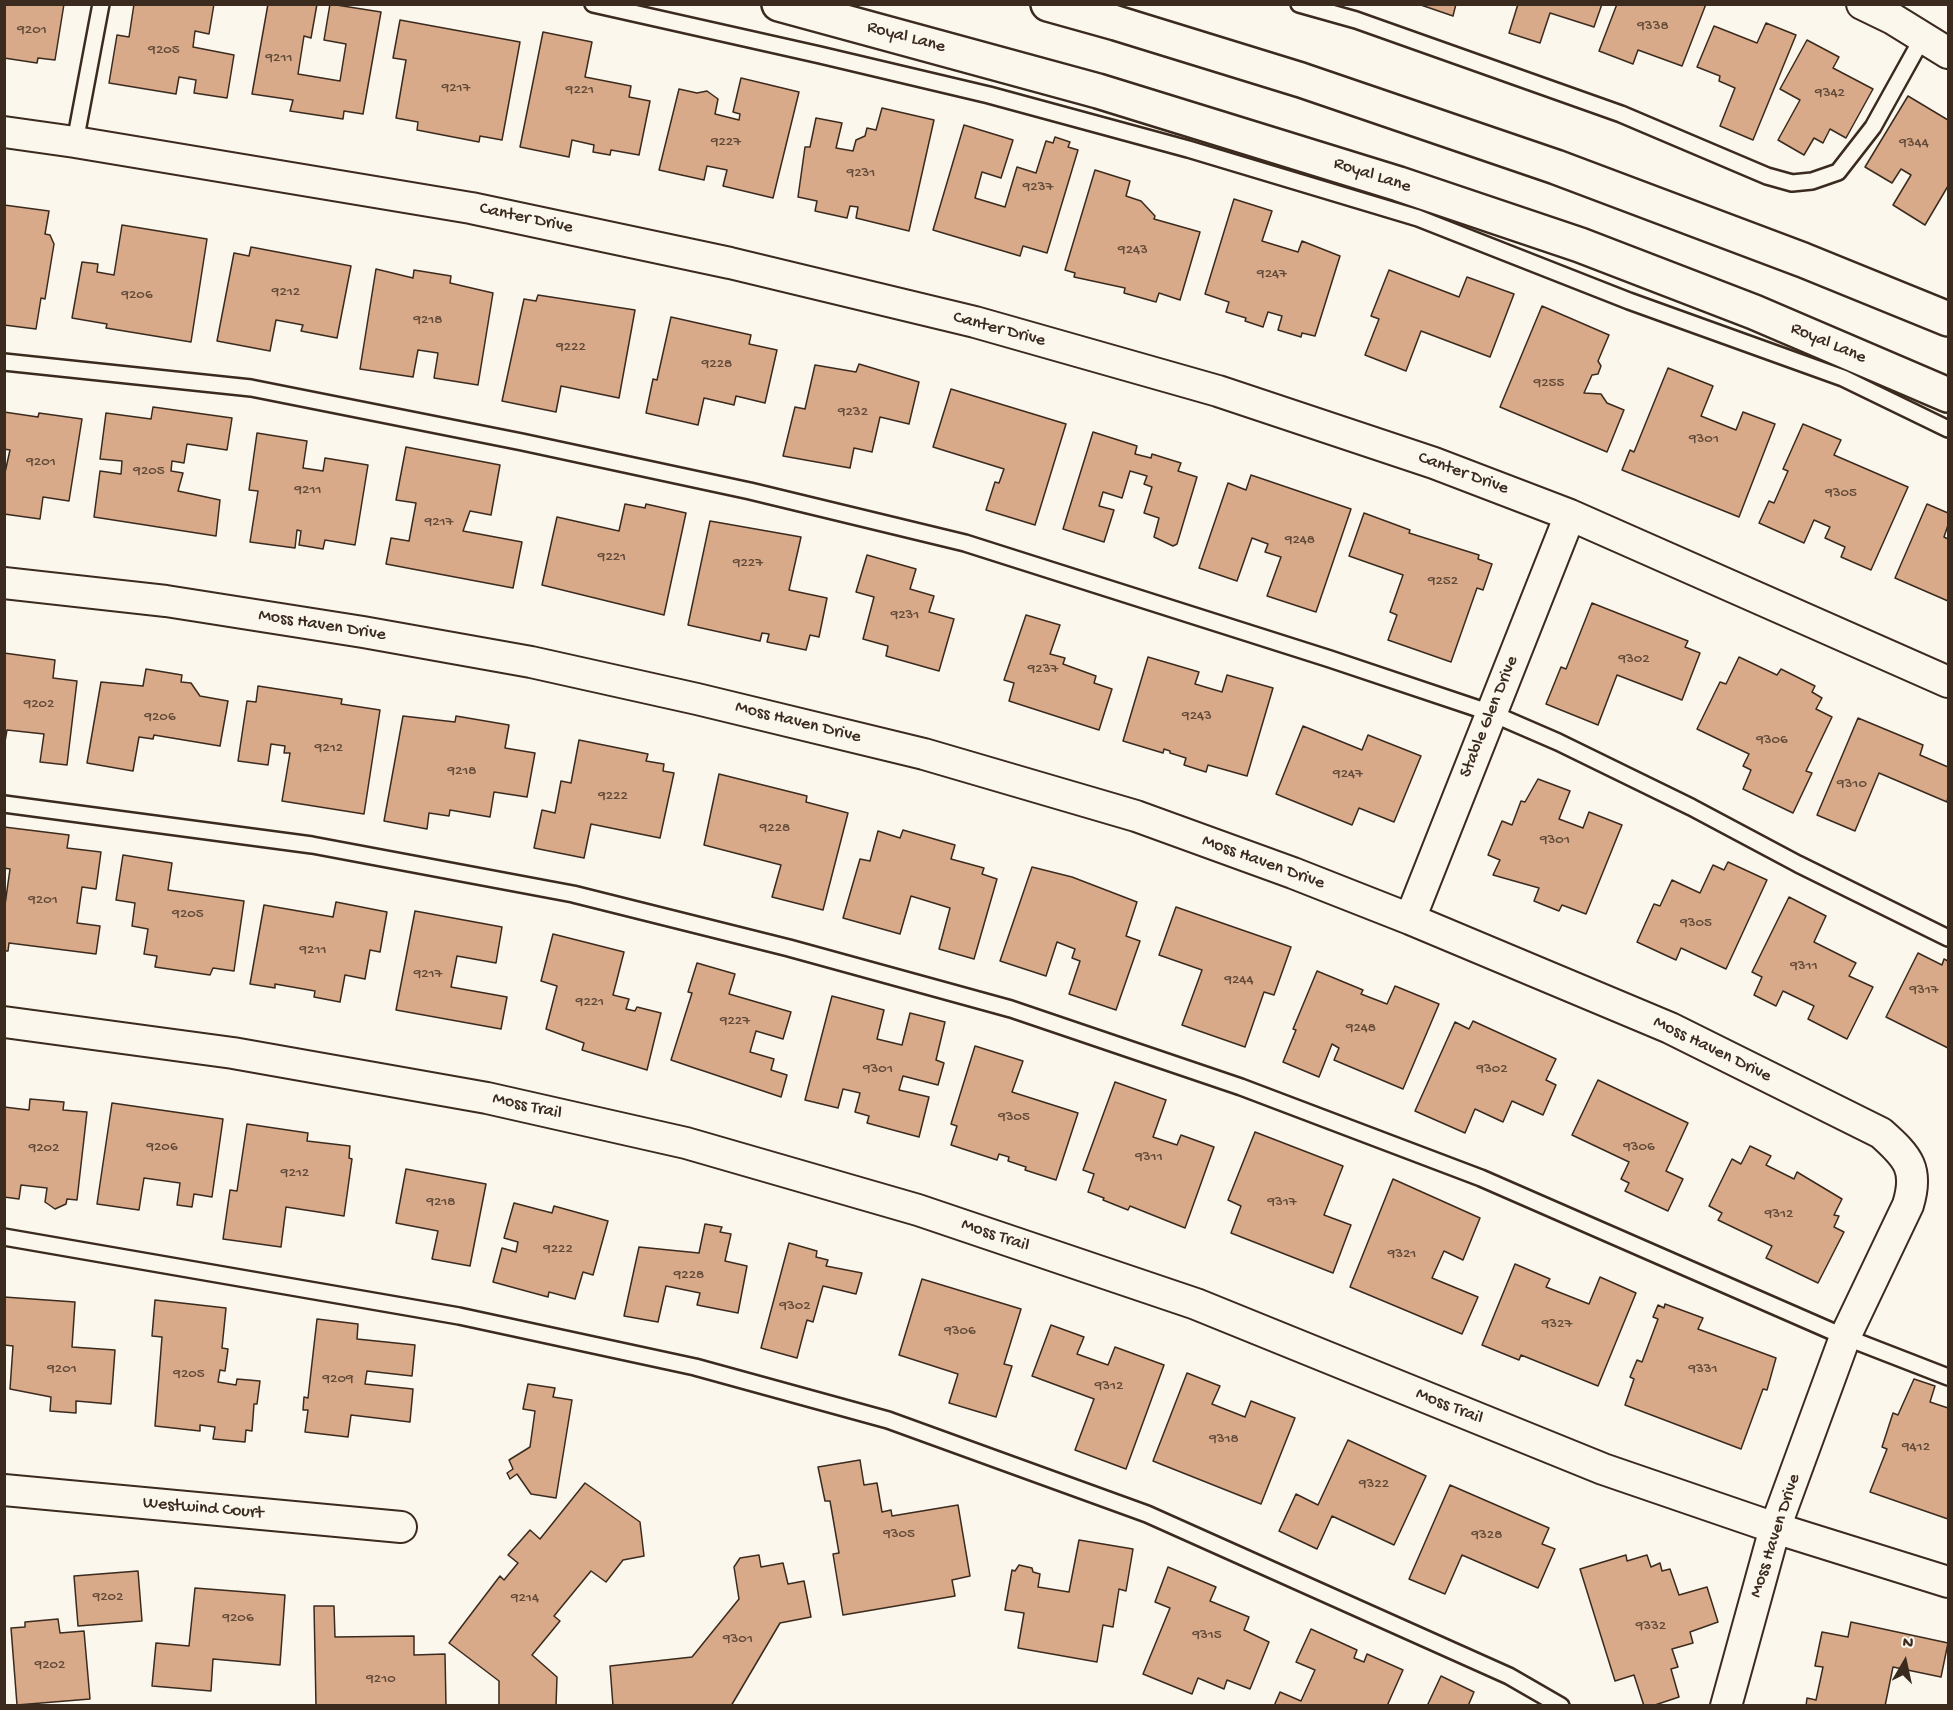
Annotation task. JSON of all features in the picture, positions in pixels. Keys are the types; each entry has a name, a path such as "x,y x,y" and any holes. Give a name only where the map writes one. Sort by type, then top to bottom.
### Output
{"main road":[{"name":"Royal Lane","path":"779,4 1098,91 1410,188 1580,245 1754,312 1948,395"},
{"path":"1048,4 1301,80 1556,167 1803,260 1948,319"}],"street":[{"path":"1862,4 1893,19 1948,53"},
{"name":"Canter Drive","path":"4,132 75,141 471,208 730,262 975,322 1218,391 1434,463 1570,515 1948,682"},
{"name":"Stable Glen Drive","path":"1410,919 1570,515"},
{"name":"Moss Haven Drive","path":"4,583 166,601 363,632 531,662 924,754 1136,816 1293,873 1410,919 1670,1028 1881,1133 1900,1149 1911,1169 1913,1187 1908,1205 1845,1337 1775,1528 1726,1706"},
{"name":"Moss Trail","path":"4,1022 256,1057 487,1098 686,1143 918,1210 1196,1304 1602,1469 1775,1528 1948,1582"},
{"name":"Westwind Court","path":"4,1490 401,1527"}],"lane":[{"path":"75,141 101,4"},
{"path":"593,4 989,95 1188,150 1418,218 1629,301 1843,378 1948,429"},
{"path":"1299,4 1356,20 1621,114 1767,176 1792,183 1812,181 1838,172 1873,127 1923,37"},
{"path":"4,362 251,388 522,442 750,491 965,543 1330,659 1491,713 1558,742 1691,807 1798,864 1948,938"},
{"path":"4,804 312,845 573,894 789,948 1011,1009 1241,1087 1481,1178 1845,1337 1948,1377"},
{"path":"4,1237 459,1316 695,1366 888,1420 1147,1514 1499,1672 1561,1706"}],"building":[{"path":"4,4 64,4 55,60 38,58 37,63 4,58"},
{"path":"134,4 214,4 209,34 195,31 193,47 234,55 227,98 194,93 196,80 179,77 176,94 109,83 117,35 129,37"},
{"path":"268,4 317,4 311,38 304,36 298,74 340,81 346,44 324,40 330,4 381,12 363,114 344,111 343,119 290,111 293,100 252,94"},
{"path":"1418,4 1456,4 1453,16"},
{"path":"1518,4 1602,4 1594,27 1550,13 1540,43 1509,33"},
{"path":"1617,4 1706,4 1682,66 1638,50 1633,64 1599,51"},
{"path":"400,20 520,42 502,140 480,136 479,142 417,130 418,122 396,118 406,60 393,58"},
{"path":"1766,23 1796,35 1753,140 1720,126 1735,88 1719,81 1720,76 1697,67 1714,26 1757,43"},
{"path":"543,32 592,42 585,77 631,86 629,97 650,101 639,155 611,150 610,155 593,152 594,145 572,140 569,157 520,147"},
{"path":"1807,40 1839,57 1833,68 1873,89 1846,138 1830,129 1823,143 1814,138 1804,155 1778,140 1800,100 1780,89"},
{"path":"741,78 799,92 773,198 723,186 727,170 707,166 704,180 659,170 679,89 697,93 707,91 718,99 715,114 739,120 740,114 733,112"},
{"path":"1908,96 1948,120 1948,186 1925,225 1893,205 1911,175 1901,169 1892,183 1865,167"},
{"path":"882,108 934,120 909,231 856,218 858,207 850,206 847,218 815,211 817,201 798,197 805,147 810,147 816,118 842,123 836,148 853,151 856,140 865,136 867,128 876,130"},
{"path":"964,125 1013,140 1001,178 982,172 975,198 1005,207 1017,167 1036,173 1046,141 1053,143 1055,137 1070,142 1068,147 1078,150 1047,253 1023,246 1020,256 933,230"},
{"path":"1095,170 1130,181 1126,196 1141,201 1155,216 1154,219 1200,232 1180,300 1159,293 1156,302 1124,293 1125,288 1074,277 1075,273 1065,270"},
{"path":"1234,199 1272,211 1262,241 1298,252 1302,241 1340,256 1315,336 1302,333 1301,337 1278,330 1282,316 1268,312 1263,327 1245,321 1246,318 1226,312 1229,302 1205,294"},
{"path":"4,205 49,211 45,234 50,235 54,244 45,299 41,298 36,329 4,325"},
{"path":"122,225 207,239 191,342 106,328 107,324 72,318 82,262 98,264 97,272 114,275"},
{"path":"251,247 351,266 337,338 301,331 303,325 276,320 270,351 217,341 234,253 249,256"},
{"path":"376,269 413,278 414,270 451,276 450,283 493,293 478,385 434,378 438,353 418,350 413,377 360,369"},
{"path":"1389,270 1459,297 1467,277 1514,294 1490,357 1421,331 1406,371 1365,355 1379,319 1371,316"},
{"path":"538,295 635,310 619,398 561,386 556,412 502,401 524,299 536,301"},
{"path":"1542,306 1609,335 1598,361 1601,366 1598,374 1592,375 1584,393 1601,394 1607,403 1624,410 1607,452 1500,407"},
{"path":"671,317 751,335 749,344 777,350 765,403 736,396 734,405 704,398 698,425 646,413 653,379 657,380"},
{"path":"859,364 919,382 909,424 880,417 872,452 854,448 850,468 783,456 795,407 805,409 815,365 856,372"},
{"path":"1668,368 1713,386 1701,416 1736,430 1743,412 1775,424 1739,517 1622,470 1630,450 1634,452"},
{"path":"951,389 1066,424 1035,525 986,510 995,482 999,483 1004,469 933,447"},
{"path":"153,407 232,418 227,450 187,444 184,463 172,461 171,471 183,473 178,491 220,500 216,536 94,517 100,471 121,474 122,461 100,459 106,413 151,419"},
{"path":"4,412 38,417 39,413 82,419 69,501 43,497 40,519 4,514 4,477 10,450 4,449"},
{"path":"1803,424 1841,440 1834,455 1908,487 1871,570 1841,557 1845,547 1825,538 1830,527 1814,520 1804,543 1759,523 1769,501 1774,503 1788,471 1783,469"},
{"path":"1093,432 1137,446 1135,454 1151,458 1152,454 1181,463 1178,471 1197,477 1177,544 1173,546 1154,537 1159,518 1144,513 1152,487 1144,484 1147,476 1130,471 1122,498 1103,492 1099,506 1114,510 1104,542 1063,529"},
{"path":"257,433 307,441 303,468 323,471 325,458 368,465 355,545 325,540 323,549 299,545 301,531 297,530 295,548 250,542 258,491 249,490"},
{"path":"406,447 500,465 491,515 470,511 463,531 522,542 513,588 386,564 391,538 409,541 416,503 396,500"},
{"path":"1251,475 1351,509 1316,612 1267,596 1281,557 1265,552 1268,544 1252,538 1237,581 1199,568 1228,483 1246,490"},
{"path":"625,504 645,508 646,504 686,513 664,615 542,585 557,517 619,531"},
{"path":"1927,504 1948,513 1948,525 1944,537 1948,539 1948,601 1895,578"},
{"path":"1364,513 1410,530 1409,533 1479,555 1478,559 1492,564 1483,590 1477,588 1451,662 1388,640 1397,615 1390,612 1403,575 1349,556"},
{"path":"710,521 801,537 789,590 827,598 819,637 810,635 806,650 767,642 769,634 762,633 760,641 688,625"},
{"path":"867,555 916,569 910,589 934,596 929,612 954,619 939,671 886,656 888,646 863,639 874,597 856,592"},
{"path":"1592,603 1688,641 1685,647 1700,653 1682,700 1617,675 1598,725 1546,704 1561,667 1566,669"},
{"path":"1026,615 1060,625 1050,654 1065,658 1063,664 1096,676 1094,683 1112,689 1099,730 1009,701 1014,683 1004,680"},
{"path":"4,653 55,660 53,678 77,681 67,765 40,762 44,734 7,730 4,748"},
{"path":"1148,657 1199,672 1195,684 1222,692 1227,675 1273,688 1247,776 1208,765 1206,772 1184,765 1186,758 1170,753 1170,751 1164,749 1163,753 1123,741"},
{"path":"1739,657 1777,675 1781,669 1815,686 1812,692 1822,698 1816,709 1832,717 1806,771 1812,773 1793,813 1743,789 1751,770 1743,766 1749,754 1697,729 1720,682 1726,684"},
{"path":"146,669 182,675 181,682 191,683 200,696 228,701 220,746 154,735 153,739 139,737 133,771 87,763 101,682 143,686"},
{"path":"258,686 342,699 341,704 380,710 364,814 282,801 290,753 284,753 285,746 271,744 268,765 238,761 247,701 256,702"},
{"path":"403,716 455,722 456,716 509,725 505,748 535,753 527,797 494,792 490,817 450,810 449,816 429,813 427,829 384,821"},
{"path":"1858,718 1923,745 1920,755 1948,767 1947,802 1879,773 1855,831 1817,815"},
{"path":"1303,726 1362,750 1368,735 1421,756 1394,822 1359,808 1352,825 1276,794"},
{"path":"579,740 648,754 646,761 664,764 663,771 674,773 660,838 591,824 584,858 534,848 542,810 555,813 561,781 571,783"},
{"path":"719,774 807,796 806,802 848,813 823,910 772,897 781,865 704,845"},
{"path":"1538,779 1570,791 1559,819 1583,828 1589,812 1622,825 1586,914 1562,905 1559,911 1534,901 1539,888 1493,875 1500,860 1488,855 1502,821 1512,825 1521,801 1525,802"},
{"path":"4,827 69,835 67,848 101,852 96,889 82,887 77,923 100,926 96,954 9,943 8,951 4,951 4,912 10,869 4,868"},
{"path":"903,830 955,845 951,859 984,868 982,874 997,879 974,959 939,949 950,908 911,896 900,934 843,918 860,859 870,861 878,831 900,838"},
{"path":"123,855 172,863 168,890 244,901 234,971 213,968 210,975 155,967 157,956 144,954 148,929 132,926 135,903 116,900"},
{"path":"1728,862 1767,880 1726,969 1681,948 1676,960 1637,942 1654,904 1660,906 1672,880 1700,893 1713,865 1724,870"},
{"path":"1032,867 1072,877 1137,902 1126,936 1140,941 1116,1010 1069,994 1080,961 1072,958 1075,949 1057,942 1046,976 1000,961"},
{"path":"1789,897 1826,916 1814,942 1856,963 1849,976 1873,987 1847,1039 1808,1019 1814,1006 1783,991 1776,1006 1754,995 1762,977 1752,972"},
{"path":"336,902 387,912 380,952 370,950 365,979 345,975 340,1002 314,997 315,991 275,984 275,988 250,984 264,905 333,917"},
{"path":"1176,907 1291,947 1274,995 1264,992 1245,1047 1182,1025 1202,970 1159,955"},
{"path":"415,911 502,927 496,963 457,956 451,987 507,997 501,1029 396,1010"},
{"path":"553,934 624,952 613,995 629,999 626,1009 635,1011 637,1007 661,1013 647,1070 582,1050 584,1043 546,1029 557,986 541,981"},
{"path":"1918,953 1942,965 1944,959 1948,961 1948,1048 1886,1017"},
{"path":"697,963 735,974 729,994 791,1012 783,1039 756,1031 750,1052 774,1059 771,1070 787,1075 781,1097 671,1060 692,993 688,992"},
{"path":"1317,971 1363,990 1361,994 1387,1004 1395,986 1439,1004 1403,1089 1334,1060 1339,1048 1332,1044 1319,1077 1283,1062 1296,1030 1293,1029"},
{"path":"832,996 884,1010 877,1039 902,1045 910,1013 945,1022 936,1060 944,1063 938,1085 903,1076 899,1090 929,1097 919,1137 867,1123 869,1116 855,1112 860,1093 843,1089 838,1108 805,1100"},
{"path":"1473,1021 1556,1059 1546,1080 1556,1085 1543,1115 1512,1101 1503,1122 1475,1109 1465,1133 1415,1111 1455,1022 1469,1029"},
{"path":"975,1046 1023,1061 1012,1092 1078,1113 1056,1180 1025,1170 1026,1167 1008,1161 1009,1157 999,1154 997,1160 951,1145 957,1126 951,1124"},
{"path":"1598,1080 1688,1123 1666,1171 1683,1179 1668,1211 1625,1191 1629,1183 1621,1179 1629,1162 1572,1135"},
{"path":"1115,1082 1166,1100 1153,1137 1177,1145 1181,1135 1214,1147 1185,1228 1130,1206 1128,1210 1088,1192 1094,1174 1083,1170"},
{"path":"30,1099 64,1102 63,1110 87,1112 77,1200 67,1199 66,1204 55,1209 45,1202 47,1188 21,1185 19,1199 4,1197 4,1107 29,1110"},
{"path":"112,1103 223,1119 212,1197 194,1194 192,1207 177,1205 180,1183 144,1178 139,1210 97,1204"},
{"path":"247,1124 308,1133 307,1141 350,1146 349,1158 352,1159 344,1216 286,1207 281,1247 223,1239 230,1190 237,1191"},
{"path":"1255,1132 1343,1166 1324,1215 1351,1225 1333,1273 1231,1233 1241,1206 1228,1200"},
{"path":"1750,1146 1771,1156 1766,1165 1794,1179 1797,1172 1842,1199 1834,1215 1839,1216 1834,1227 1844,1232 1818,1283 1766,1258 1772,1246 1718,1220 1722,1213 1709,1206 1732,1159 1741,1164"},
{"path":"406,1169 486,1184 470,1266 432,1259 438,1231 396,1223"},
{"path":"1393,1179 1480,1218 1463,1260 1444,1251 1432,1278 1478,1297 1462,1334 1350,1287"},
{"path":"514,1203 552,1213 554,1206 608,1221 593,1275 583,1272 575,1299 549,1292 548,1297 493,1282 502,1248 516,1252 518,1242 504,1238"},
{"path":"705,1224 722,1227 720,1232 731,1234 725,1261 747,1266 738,1313 697,1305 700,1293 666,1286 658,1322 624,1316 639,1247 699,1253"},
{"path":"789,1243 817,1251 816,1257 828,1260 826,1266 862,1273 856,1294 823,1286 813,1322 807,1320 797,1358 761,1348"},
{"path":"1515,1264 1550,1279 1546,1287 1589,1304 1600,1277 1636,1293 1598,1386 1521,1355 1519,1360 1482,1345"},
{"path":"922,1279 1021,1309 1004,1364 1012,1366 996,1417 949,1403 958,1374 899,1355"},
{"path":"4,1297 75,1302 72,1347 115,1350 111,1404 76,1401 76,1413 50,1411 51,1397 10,1389 13,1346 4,1345"},
{"path":"155,1300 226,1308 222,1348 228,1349 225,1371 220,1370 218,1382 236,1385 237,1379 260,1381 257,1404 254,1404 252,1431 246,1430 245,1442 213,1439 215,1427 200,1425 200,1431 155,1426 162,1337 152,1336"},
{"path":"1665,1304 1703,1318 1698,1329 1776,1358 1767,1390 1763,1389 1741,1449 1625,1405 1634,1379 1630,1377 1637,1360 1642,1362 1658,1319 1653,1317 1658,1305 1664,1308"},
{"path":"317,1319 358,1324 357,1339 415,1345 412,1376 367,1371 365,1384 413,1389 410,1422 351,1415 348,1437 305,1432 308,1410 303,1410 304,1397 308,1398"},
{"path":"1051,1325 1084,1337 1077,1354 1108,1365 1115,1347 1164,1365 1126,1469 1075,1450 1094,1399 1032,1376"},
{"path":"1187,1373 1220,1386 1212,1404 1245,1417 1251,1401 1295,1418 1261,1504 1153,1461"},
{"path":"1914,1379 1935,1386 1930,1402 1948,1408 1948,1519 1870,1492 1887,1449 1882,1447 1893,1413 1898,1415"},
{"path":"528,1384 555,1388 553,1397 572,1400 556,1498 531,1494 517,1474 510,1479 507,1473 513,1469 509,1460 530,1447 535,1411 523,1409"},
{"path":"1348,1440 1426,1476 1394,1545 1332,1516 1317,1549 1279,1531 1296,1494 1318,1505"},
{"path":"860,1460 864,1485 877,1483 882,1512 891,1510 892,1516 958,1505 970,1576 952,1580 955,1596 843,1615 833,1554 839,1553 830,1501 825,1501 818,1467"},
{"path":"585,1483 640,1522 644,1556 623,1560 606,1582 591,1571 554,1616 560,1621 532,1655 557,1677 556,1706 499,1706 499,1681 449,1643 500,1576 504,1580 518,1563 508,1555 530,1530 540,1539"},
{"path":"1450,1485 1549,1528 1542,1544 1555,1549 1538,1588 1462,1555 1445,1594 1409,1579"},
{"path":"1079,1540 1133,1549 1126,1591 1119,1589 1113,1627 1103,1625 1097,1662 1018,1648 1024,1613 1005,1610 1012,1570 1015,1571 1019,1565 1032,1568 1033,1572 1040,1574 1038,1587 1069,1592"},
{"path":"759,1555 761,1567 783,1563 788,1584 804,1581 811,1617 780,1623 731,1706 613,1706 610,1666 692,1657 739,1599 734,1567 740,1558"},
{"path":"1626,1555 1627,1561 1647,1555 1651,1567 1660,1563 1662,1571 1670,1569 1679,1595 1707,1587 1718,1622 1690,1632 1693,1643 1672,1649 1678,1667 1671,1669 1679,1697 1652,1706 1644,1706 1634,1675 1615,1681 1580,1569"},
{"path":"1168,1567 1216,1587 1210,1601 1249,1617 1244,1630 1269,1642 1250,1689 1227,1680 1224,1689 1198,1678 1192,1694 1143,1674 1170,1608 1155,1602"},
{"path":"138,1571 142,1621 78,1626 74,1576"},
{"path":"195,1588 285,1595 280,1665 213,1659 211,1691 152,1686 156,1643 189,1646"},
{"path":"314,1606 334,1606 335,1637 414,1636 414,1655 445,1654 446,1706 316,1706"},
{"path":"58,1619 60,1633 84,1631 90,1699 17,1705 11,1628 25,1627 25,1622"},
{"path":"1851,1622 1948,1643 1941,1677 1893,1667 1885,1706 1806,1706 1807,1698 1816,1700 1823,1667 1815,1666 1822,1632 1848,1637"},
{"path":"1311,1629 1357,1650 1354,1658 1364,1662 1367,1654 1403,1670 1387,1706 1274,1706 1280,1692 1301,1701 1315,1670 1296,1662"},
{"path":"1441,1676 1474,1692 1468,1706 1427,1706"}]}
